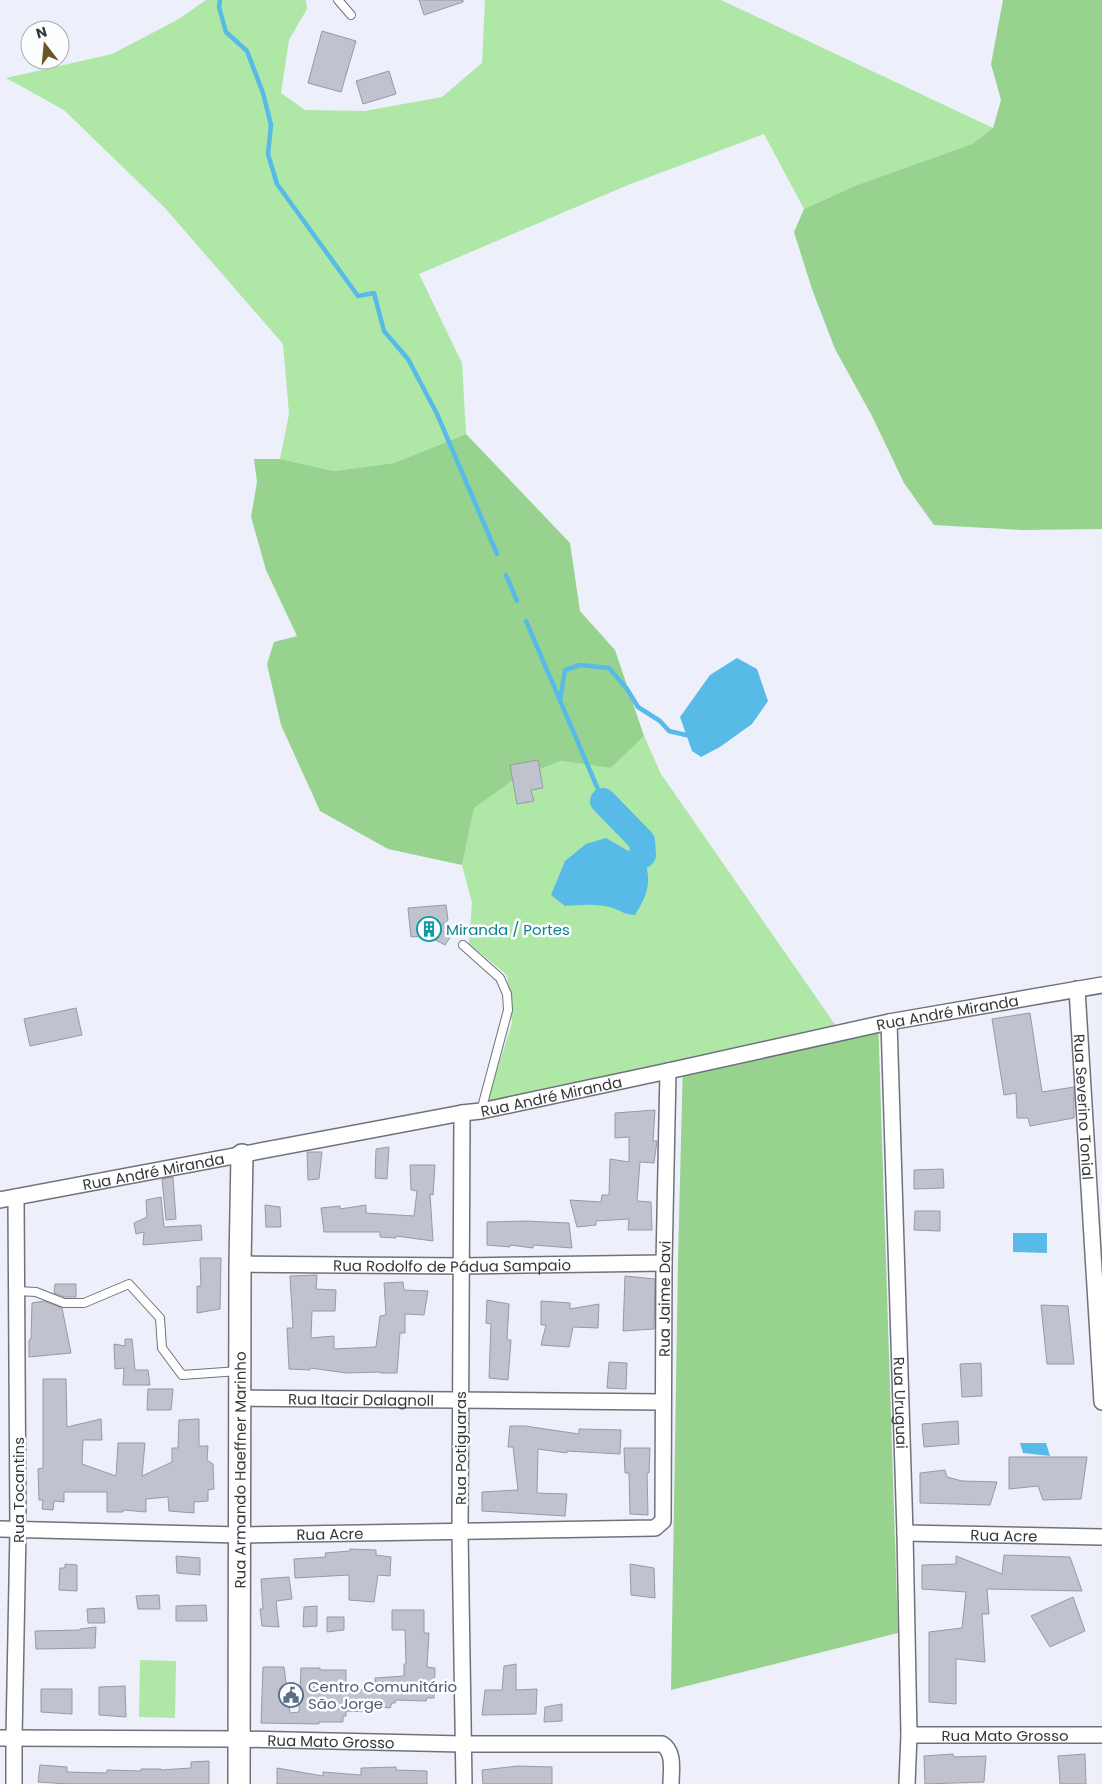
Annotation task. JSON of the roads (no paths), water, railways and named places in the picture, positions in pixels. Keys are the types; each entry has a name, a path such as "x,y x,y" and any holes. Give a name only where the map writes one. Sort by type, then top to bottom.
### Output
{"street":[{"name":"Rua André Miranda","path":"0,1200 481,1111 889,1022 1102,985"},
{"name":"Rua Severino Tonial","path":"1077,990 1102,1402"},
{"name":"Rua Uruguai","path":"889,1022 905,1533 909,1735 907,1784"},
{"name":"Rua Jaime Davi","path":"658,1526 663,1521 664,1263 668,1071"},
{"name":"Rua Potiguaras","path":"462,1113 460,1532 464,1784"},
{"name":"Rua Armando Haeffner Marinho","path":"238,1784 242,1155"},
{"name":"Rua Tocantins","path":"14,1784 7,1738 18,1530 16,1197"},
{"name":"Rua Rodolfo de Pádua Sampaio","path":"240,1264 462,1266 664,1263"},
{"name":"Rua Itacir Dalagnoll","path":"240,1398 663,1402"},
{"name":"Rua Acre","path":"0,1529 239,1535 655,1528 658,1526"},
{"name":"Rua Acre","path":"905,1533 1102,1537"},
{"name":"Rua Mato Grosso","path":"909,1735 1102,1735"},
{"name":"Rua Mato Grosso","path":"7,1738 238,1739 463,1744 662,1744 671,1753 671,1784"}],"lane":[{"path":"338,0 351,15"},
{"path":"463,945 500,978 506,994 508,1010 481,1111"},
{"path":"17,1291 36,1292 64,1303 84,1303 129,1284 160,1318 162,1348 182,1375 240,1371"}],"water":[{"path":"737,658 757,669 768,701 752,724 720,747 701,757 692,751 680,717 710,675"},
{"path":"606,838 639,857 643,855 648,872 648,886 635,915 626,914 601,905 565,906 551,895 565,861 586,844"},
{"path":"1013,1233 1047,1233 1047,1253 1013,1252"},
{"path":"1020,1443 1046,1443 1050,1456 1023,1453"}],"waterway":[{"path":"220,0 219,7 226,32 247,51 263,93 271,125 268,154 277,184 358,296 374,293 384,331 408,359 437,414 497,554"},
{"path":"506,575 517,601"},
{"path":"526,621 603,801"},
{"path":"560,700 565,670 580,665 609,668 627,689 638,707 660,721 669,731 686,735"},
{"path":"603,801 642,841 643,855"}],"place":[{"name":"Miranda / Portes","path":"429,929"},
{"name":"Centro Comunitário São Jorge","path":"291,1695"}]}
